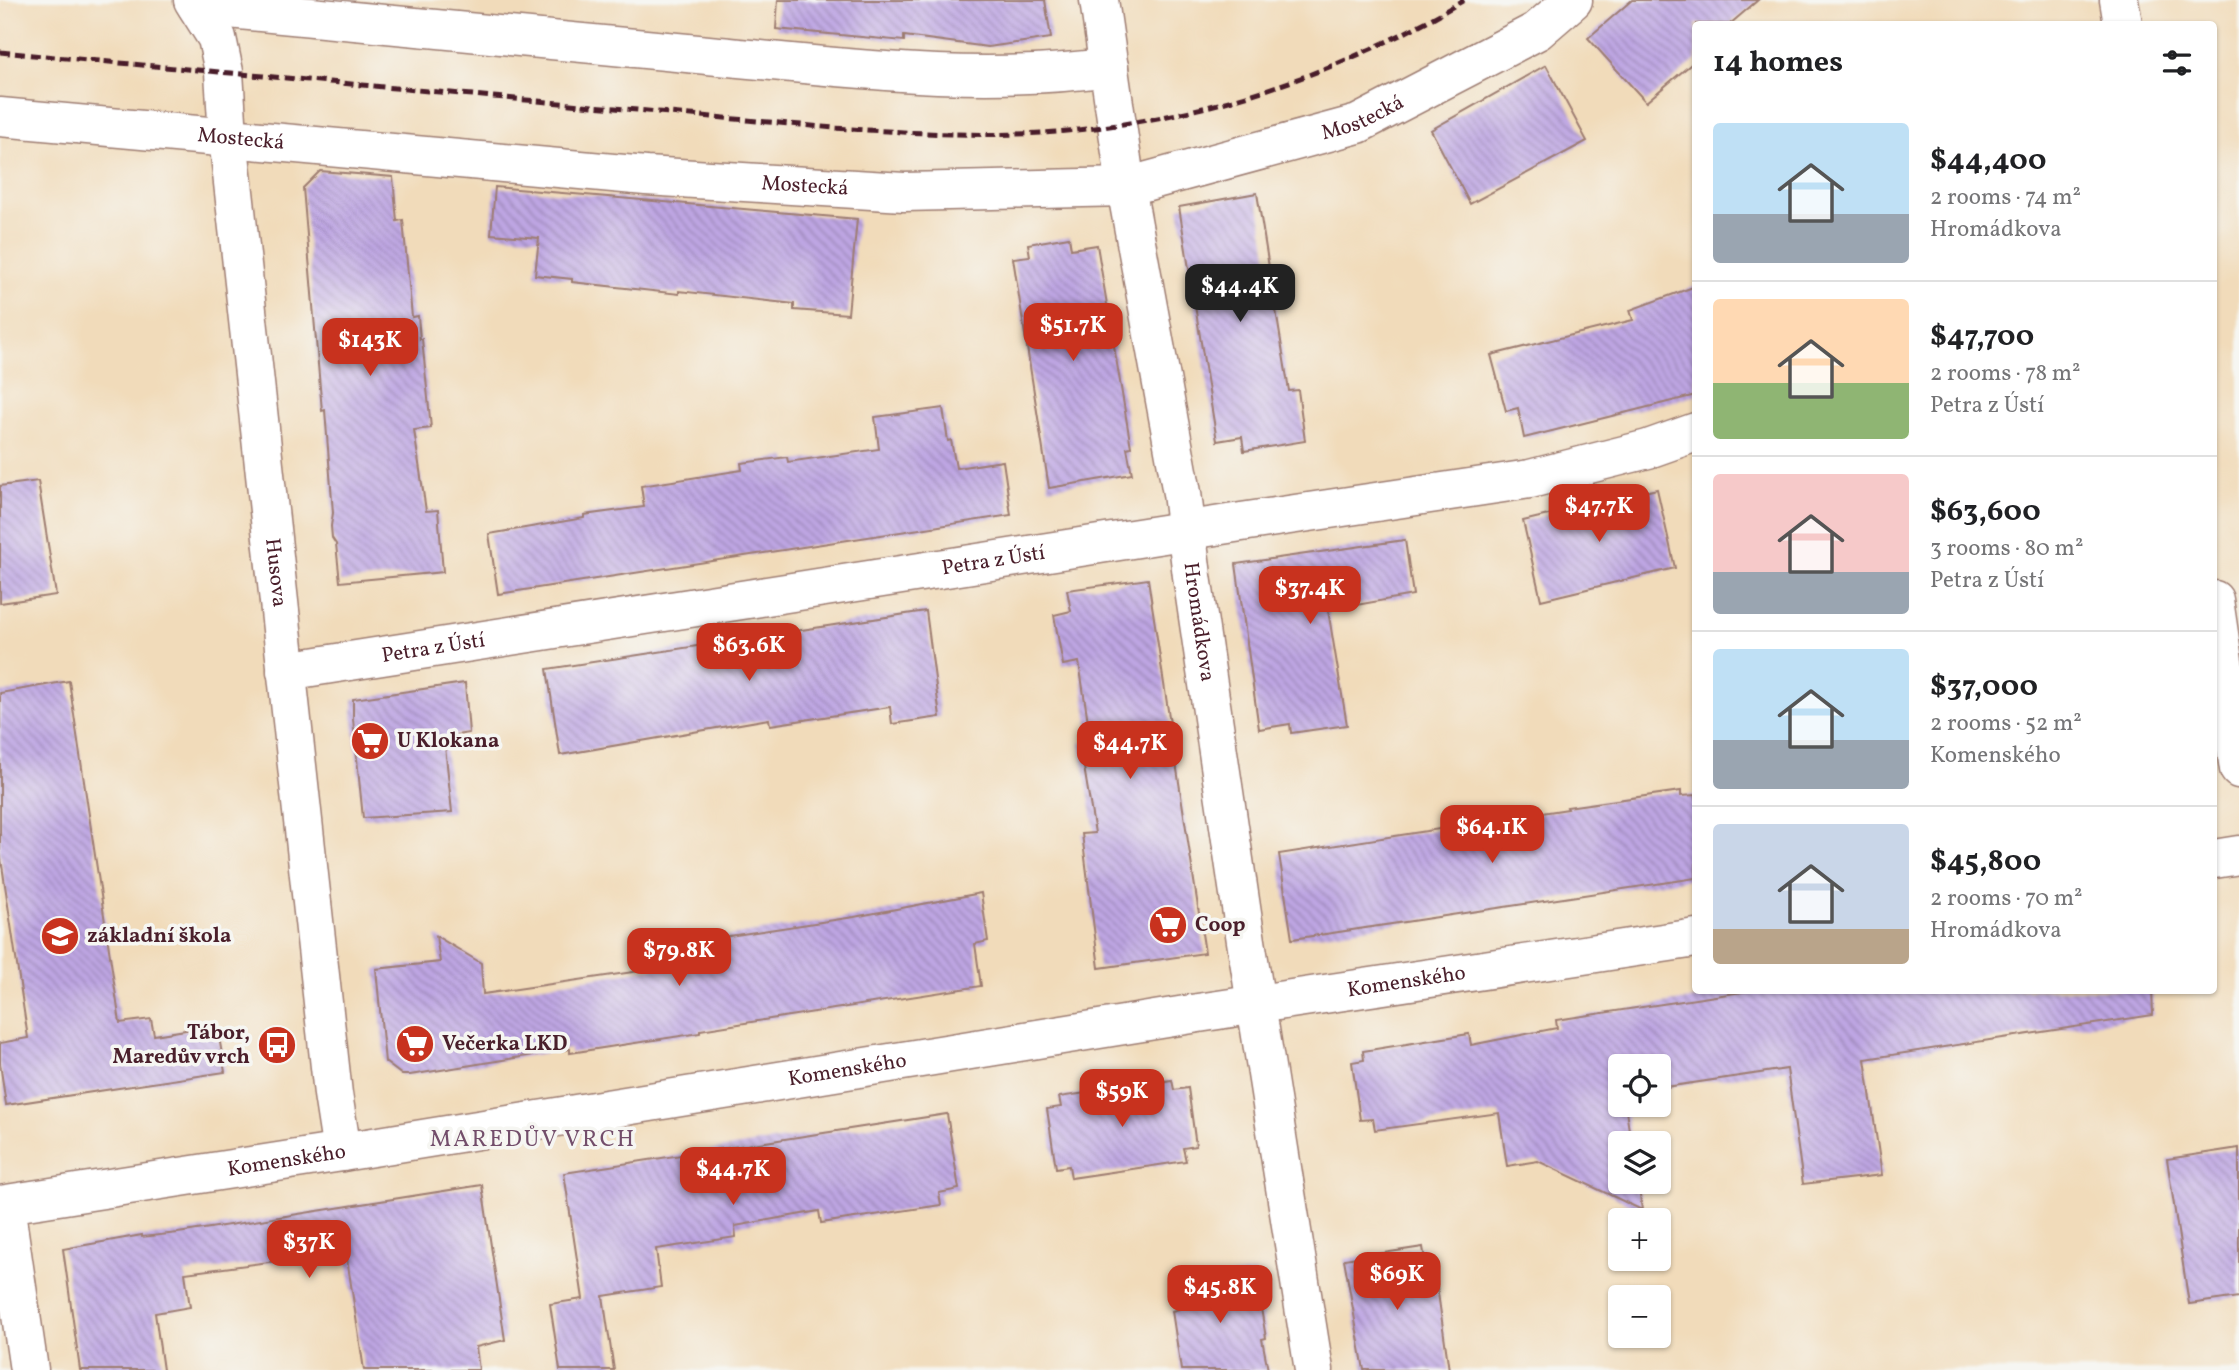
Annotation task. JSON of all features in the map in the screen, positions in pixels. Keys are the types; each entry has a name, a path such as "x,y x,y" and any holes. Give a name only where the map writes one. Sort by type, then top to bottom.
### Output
{"street":[{"name":"Hromádkova","path":"1099,0 1126,187 1182,493 1256,1004 1314,1370"},
{"name":"Mostecká","path":"0,117 646,176 904,192 1126,187 1358,124 1537,31 1573,0"},
{"path":"2119,0 2122,21"},
{"path":"195,3 947,75 1031,75 1109,67"},
{"name":"Husova","path":"195,3 216,38 224,72 228,137 286,671 342,1152"},
{"name":"Petra z Ústí","path":"286,671 1530,479 1648,449 1692,433"},
{"path":"2217,620 2239,769"},
{"path":"2217,859 2239,855"},
{"name":"Komenského","path":"2,1205 1256,1004 1692,939"},
{"path":"2,1205 29,1370"}],"building":[{"path":"778,0 1045,0 1051,38 988,47 904,36 904,41 776,29"},
{"path":"1632,0 1758,0 1734,21 1692,21 1692,63 1646,102 1588,38"},
{"path":"1546,65 1587,141 1470,204 1431,130"},
{"path":"320,171 393,177 397,221 403,220 412,317 418,316 422,339 431,428 414,430 426,511 438,510 443,572 340,582 336,544 332,538 333,513 325,410 322,411 303,188"},
{"path":"495,187 857,219 848,314 794,310 794,304 679,291 679,294 535,275 539,238 491,234"},
{"path":"1257,193 1289,391 1298,390 1305,441 1244,451 1242,437 1217,441 1179,207"},
{"path":"1069,237 1071,249 1097,245 1131,447 1127,448 1132,474 1049,488 1013,258 1030,256 1028,244"},
{"path":"1692,287 1692,396 1524,438 1518,408 1506,411 1491,355 1633,320 1630,310"},
{"path":"943,408 948,441 951,440 956,468 1003,461 1011,515 498,594 489,534 584,518 584,515 644,507 641,486 742,470 741,463 787,457 788,462 879,449 875,417"},
{"path":"38,481 56,595 0,603 0,486"},
{"path":"1657,489 1675,568 1541,600 1523,521"},
{"path":"1405,540 1413,595 1328,610 1347,725 1291,733 1290,724 1259,729 1236,564"},
{"path":"1148,579 1205,953 1099,968 1082,834 1095,833 1080,743 1091,742 1079,662 1063,665 1054,615 1071,611 1067,590"},
{"path":"926,611 940,717 892,724 890,707 770,725 769,719 560,755 547,669"},
{"name":"základní škola","path":"69,681 120,1023 151,1019 154,1035 217,1025 225,1072 6,1105 0,1043 28,1038 0,852 0,693"},
{"path":"465,683 469,733 444,737 452,812 363,818 353,699"},
{"path":"1681,791 1681,796 1692,795 1692,879 1292,939 1279,854 1568,809 1567,807"},
{"path":"981,893 988,941 975,944 981,986 700,1030 700,1033 570,1053 570,1049 410,1075 402,1075 385,1062 376,969 440,962 436,936 481,963 483,994 654,969 651,943 696,937 696,941 854,917"},
{"path":"1728,994 2152,994 2153,1015 1865,1059 1882,1175 1803,1184 1787,1069 1671,1086 1671,1054 1608,1054 1608,1117 1627,1117 1629,1131 1608,1131 1608,1194 1538,1161 1507,1166 1499,1113 1375,1130 1373,1119 1360,1120 1352,1062 1364,1060 1363,1051 1469,1034 1471,1045 1557,1028 1556,1020"},
{"path":"1172,1080 1174,1090 1188,1088 1196,1146 1183,1148 1186,1161 1071,1178 1069,1166 1056,1168 1047,1109 1061,1107 1059,1097"},
{"path":"947,1114 959,1189 939,1193 941,1205 821,1223 819,1211 735,1226 736,1237 656,1249 661,1287 603,1296 614,1370 560,1370 550,1304 583,1299 564,1173"},
{"path":"2239,1148 2239,1297 2189,1304 2167,1159"},
{"path":"482,1185 505,1340 476,1347 479,1370 364,1370 346,1252 185,1273 190,1307 155,1313 163,1370 80,1370 63,1249"},
{"path":"1608,1194 1640,1194 1642,1208"},
{"path":"1423,1247 1427,1273 1435,1272 1449,1370 1364,1370 1344,1259"},
{"path":"1255,1272 1266,1338 1262,1339 1268,1370 1181,1370 1172,1311 1179,1309 1176,1284"}],"railway":[{"path":"0,52 834,128 937,134 1015,134 1096,128 1152,119 1260,92 1365,52 1464,0"}],"place":[{"name":"U Klokana","path":"370,741"},
{"name":"Coop","path":"1168,925"},
{"name":"základní škola","path":"60,936"},
{"name":"Večerka LKD","path":"415,1044"},
{"name":"Tábor, Maredův vrch","path":"277,1045"}],"district":[{"name":"MAREDŮV VRCH","path":"533,1140"}]}
